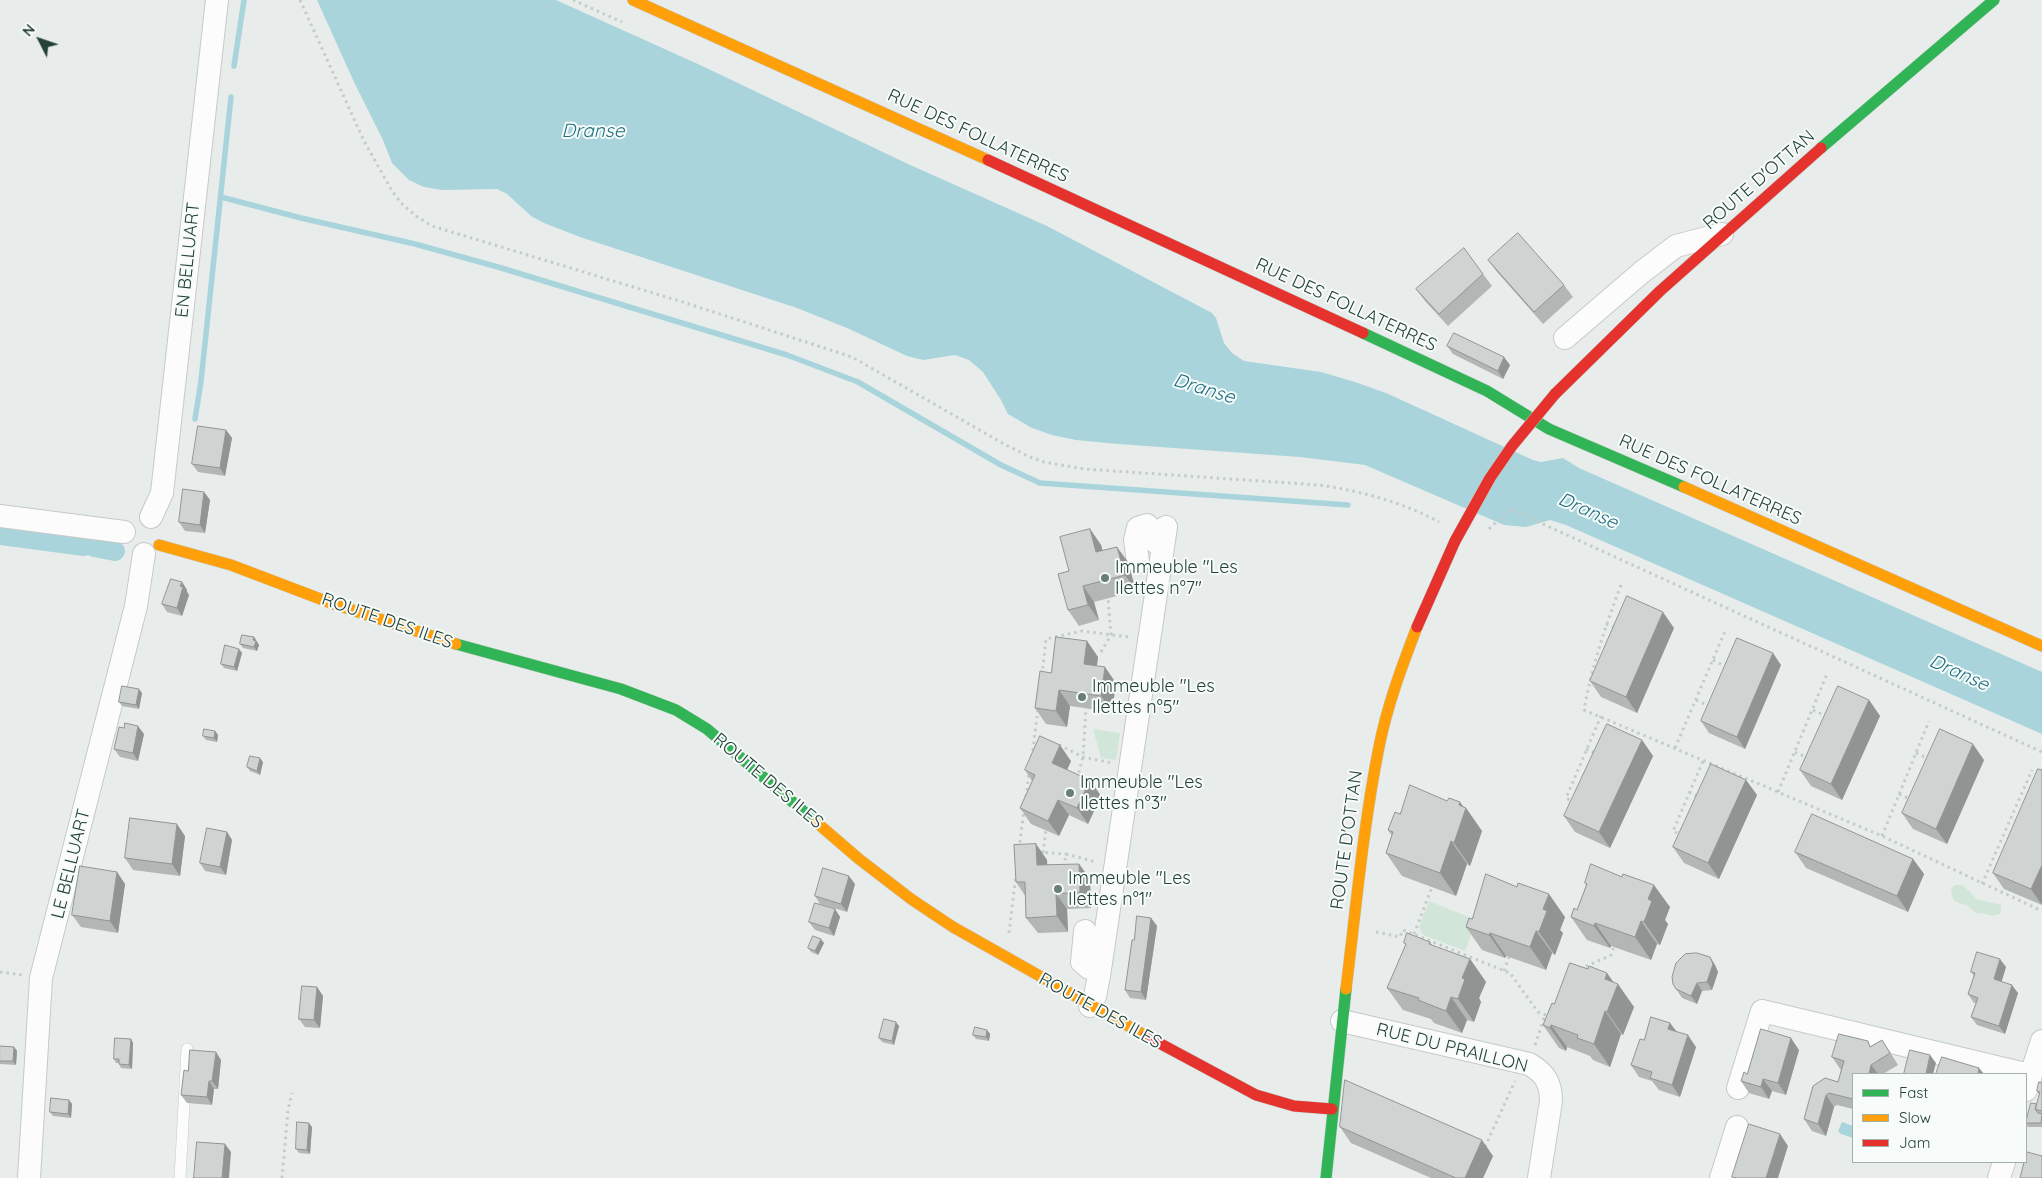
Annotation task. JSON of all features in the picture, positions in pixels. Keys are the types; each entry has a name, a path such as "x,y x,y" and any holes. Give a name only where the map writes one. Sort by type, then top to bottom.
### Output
{"street":[{"name":"EN BELLUART","path":"151,517 162,493 217,0"},
{"name":"RUE DES FOLLATERRES","path":"633,0 870,106 1459,377 1493,394 1549,429 1580,441 2042,646"},
{"name":"ROUTE D'OTTAN","path":"1326,1178 1342,1021 1367,818 1379,745 1402,665 1420,618 1465,522 1490,478 1512,446 1555,394 1611,336 1723,233 1994,0"},
{"path":"1565,338 1642,272 1676,246 1723,233"},
{"path":"0,516 124,532 126,525 132,518 141,515 151,517 157,521 161,528 162,537 152,549"},
{"path":"1090,1006 1096,996 1164,537 1155,522 1138,528 1135,540 1138,562"},
{"name":"ROUTE DES ILES","path":"124,532 124,540 130,549 152,549 231,565 399,627 498,657 621,689 676,710 707,729 859,859 917,903 963,933 1090,1006 1256,1096 1294,1106 1332,1109"},
{"name":"LE BELLUART","path":"29,1178 41,978 152,549"},
{"path":"1085,931 1082,962 1089,968 1100,970"},
{"path":"1738,1088 1762,1011 2032,1067"},
{"name":"RUE DU PRAILLON","path":"1342,1021 1526,1063 1544,1074 1551,1090 1551,1101 1539,1178"},
{"path":"1721,1178 1737,1127"},
{"path":"1999,1178 2004,1163"}],"lane":[{"path":"180,1178 187,1049"}],"path":[{"path":"300,0 364,141 392,191 401,203 416,216 432,226 686,303 852,357 1004,444 1044,462 1084,469 1320,485 1340,488 1406,507 1443,524"},
{"path":"1484,534 1510,509 2042,752"},
{"path":"1621,585 1592,666 1584,710 1882,836 2042,911"},
{"path":"1101,652 1111,635 1108,598"},
{"path":"1606,624 1621,630"},
{"path":"1675,748 1726,630"},
{"path":"1041,676 1046,639 1082,631 1111,635"},
{"path":"1713,660 1736,672"},
{"path":"1592,666 1601,670"},
{"path":"1778,792 1827,674"},
{"path":"1696,700 1719,711"},
{"path":"1031,759 1038,704"},
{"path":"1076,784 1083,757 1086,708"},
{"path":"1813,710 1833,720"},
{"path":"1579,804 1566,798 1601,716"},
{"path":"1882,836 1929,721"},
{"path":"1034,740 1041,741"},
{"path":"1055,743 1083,757 1113,763 1116,756"},
{"path":"1586,749 1601,756"},
{"path":"1795,752 1812,760"},
{"path":"1916,753 1933,761"},
{"path":"1687,838 1673,831 1703,761"},
{"path":"1027,851 1019,850 1030,768"},
{"path":"1982,884 2032,770"},
{"path":"1689,792 1704,799"},
{"path":"1899,794 1916,802"},
{"path":"2021,794 2028,797"},
{"path":"1042,853 1046,830"},
{"path":"1035,852 1066,854 1099,863"},
{"path":"1063,872 1066,854"},
{"path":"1994,856 2001,859"},
{"path":"1008,939 1016,870"},
{"path":"1414,934 1432,887"},
{"path":"1394,935 1400,937 1403,930 1510,973 1538,1012 1553,1018 1556,1009"},
{"path":"1414,934 1421,931"},
{"path":"1578,970 1611,954 1614,947"},
{"path":"1504,971 1509,957"},
{"path":"1485,1147 1526,1063 1545,1015"},
{"path":"282,1178 288,1110 292,1093"}],"green space":[{"path":"1093,729 1120,733 1116,760 1101,758"},
{"path":"1955,885 1963,885 1977,899 2001,905 2001,913 1992,915 1976,913 1966,905 1957,902 1953,897 1951,889"},
{"path":"1429,901 1476,920 1465,951 1423,935 1419,927"}],"water":[{"name":"Dranse","path":"317,0 556,0 700,65 908,164 1047,226 1212,313 1216,318 1224,343 1232,353 1244,361 1321,372 1355,382 1386,393 1533,460 1541,462 1563,458 1579,468 2042,672 2042,734 1566,525 1550,520 1526,527 1504,525 1365,465 1300,457 1076,440 1052,435 1032,428 1008,414 983,372 969,360 955,355 923,360 907,356 847,328 797,308 580,237 544,223 531,216 507,194 497,189 442,190 424,187 409,180 392,163"},
{"path":"1842,1122 1852,1126 1852,1138 1841,1134 1838,1131"}],"building":[{"path":"1518,233 1564,285 1534,312 1488,260"},
{"path":"1464,248 1483,274 1439,314 1416,289"},
{"path":"1454,333 1504,357 1498,371 1447,346"},
{"path":"198,426 226,430 220,468 192,464"},
{"path":"183,489 204,492 200,525 179,522"},
{"path":"1090,529 1096,552 1117,547 1125,575 1083,586 1088,605 1068,610 1058,574 1069,571 1060,537"},
{"path":"171,579 182,582 180,586 183,587 177,608 162,604"},
{"path":"1627,596 1663,612 1626,697 1590,681"},
{"path":"242,635 254,637 253,640 256,641 254,647 240,644"},
{"path":"1056,637 1087,641 1084,664 1105,667 1101,696 1059,690 1056,711 1035,708 1040,671 1051,673"},
{"path":"1737,638 1773,653 1737,737 1701,721"},
{"path":"225,645 239,649 234,667 221,664"},
{"path":"122,686 139,689 136,705 119,702"},
{"path":"1838,686 1869,700 1831,784 1800,770"},
{"path":"125,723 138,726 133,753 114,749 119,727 124,728"},
{"path":"1607,724 1642,740 1599,832 1564,816"},
{"path":"204,729 215,731 214,738 203,736"},
{"path":"1940,729 1973,744 1936,829 1902,813"},
{"path":"1040,736 1060,745 1052,763 1090,780 1077,808 1058,800 1048,821 1020,808 1035,775 1025,770"},
{"path":"250,756 260,758 257,771 247,767"},
{"path":"1711,764 1746,780 1708,863 1673,847"},
{"path":"2038,769 2042,770 2042,865 2031,889 1993,873"},
{"path":"1410,785 1447,801 1449,798 1460,802 1459,805 1466,808 1454,843 1451,841 1440,873 1386,853 1393,832 1388,830 1395,812 1400,814"},
{"path":"1812,814 1913,859 1897,896 1795,852"},
{"path":"130,818 177,824 172,864 125,858"},
{"path":"207,828 227,832 220,867 200,863"},
{"path":"1036,844 1037,865 1079,864 1080,892 1056,894 1057,916 1026,918 1025,882 1016,882 1014,845"},
{"path":"1591,864 1622,877 1623,874 1654,885 1648,899 1652,901 1644,922 1641,921 1635,937 1595,923 1594,926 1571,917 1574,908 1577,910 1587,884 1585,883"},
{"path":"80,866 117,872 110,921 72,915"},
{"path":"823,868 849,876 841,904 815,896"},
{"path":"1486,874 1517,887 1518,883 1549,894 1543,909 1547,911 1539,932 1536,931 1530,947 1466,927 1469,918 1472,919"},
{"path":"815,903 835,909 829,928 809,922"},
{"path":"1137,916 1151,918 1141,992 1125,990"},
{"path":"1407,933 1430,942 1429,944 1470,959 1462,978 1465,979 1458,999 1451,997 1446,1011 1418,1000 1419,998 1387,988 1406,944 1404,943"},
{"path":"813,936 821,939 815,951 808,948"},
{"path":"1977,952 2000,959 1994,979 2012,985 1999,1026 1971,1017 1978,998 1968,994 1975,973 1971,972"},
{"path":"1697,953 1710,957 1713,964 1707,982 1697,983 1691,996 1676,989 1672,977 1676,963 1685,954"},
{"path":"1570,963 1588,969 1589,966 1607,973 1605,979 1618,984 1607,1012 1605,1011 1594,1044 1577,1038 1578,1035 1551,1025 1550,1028 1543,1025 1552,1003 1554,1004"},
{"path":"302,986 317,987 314,1020 299,1019"},
{"path":"1651,1017 1670,1023 1668,1029 1688,1035 1672,1085 1650,1078 1652,1072 1631,1065 1640,1039 1644,1040"},
{"path":"884,1019 896,1022 892,1041 879,1038"},
{"path":"975,1027 987,1030 986,1037 973,1035"},
{"path":"1761,1029 1791,1038 1778,1083 1763,1079 1761,1087 1741,1081 1744,1072 1747,1074"},
{"path":"1839,1034 1868,1041 1870,1047 1882,1040 1890,1053 1871,1065 1869,1073 1852,1073 1852,1099 1829,1093 1826,1095 1818,1124 1804,1119 1813,1086 1825,1078 1838,1082 1844,1061 1832,1057"},
{"path":"115,1038 131,1039 129,1065 119,1064 119,1059 114,1059"},
{"path":"0,1046 14,1047 13,1061 0,1061"},
{"path":"190,1050 216,1052 212,1081 209,1081 207,1097 181,1095 184,1070 188,1071"},
{"path":"1910,1050 1930,1055 1926,1073 1904,1073"},
{"path":"1942,1057 1979,1068 1978,1073 1936,1073"},
{"path":"1345,1080 1482,1140 1465,1178 1456,1178 1340,1127"},
{"path":"2039,1082 2042,1083 2042,1111 2035,1109 2040,1092 2037,1091"},
{"path":"51,1098 69,1100 68,1114 50,1112"},
{"path":"2031,1103 2037,1104 2035,1109 2038,1113 2042,1114 2041,1123 2027,1123"},
{"path":"297,1122 309,1123 307,1150 296,1149"},
{"path":"1749,1124 1780,1134 1766,1178 1732,1177"},
{"path":"197,1142 225,1144 222,1178 194,1178"},
{"path":"2027,1152 2042,1156 2042,1178 2020,1178 2024,1163 2027,1163"}],"waterway":[{"path":"234,66 244,0"},
{"path":"195,419 201,381 231,97"},
{"path":"221,197 301,218 415,244 498,267 787,355 858,382 1001,465 1040,483 1348,505"},
{"path":"0,535 84,546"},
{"path":"94,547 115,551"}],"traffic: fast":[{"path":"1821,148 1994,0"},
{"path":"1363,333 1487,391 1549,429 1684,487"},
{"path":"456,644 621,689 676,710 707,729 816,822"},
{"path":"1326,1178 1346,989"}],"traffic: slow":[{"path":"633,0 988,160"},
{"path":"1684,487 2042,646"},
{"path":"159,545 231,565 331,603 456,644"},
{"path":"1346,989 1373,777 1382,732 1391,701 1417,627"},
{"path":"816,822 859,859 911,899 953,927 1146,1036"}],"traffic: jam":[{"path":"1555,394 1660,291 1821,148"},
{"path":"988,160 1363,333"},
{"path":"1455,541 1490,478 1512,446 1555,394"},
{"path":"1417,627 1455,541"},
{"path":"1146,1036 1256,1095 1294,1106 1332,1109"}],"place":[{"name":"Immeuble \"Les Ilettes n°7\"","path":"1105,578"},
{"name":"Immeuble \"Les Ilettes n°5\"","path":"1082,697"},
{"name":"Immeuble \"Les Ilettes n°3\"","path":"1070,793"},
{"name":"Immeuble \"Les Ilettes n°1\"","path":"1058,889"}]}
